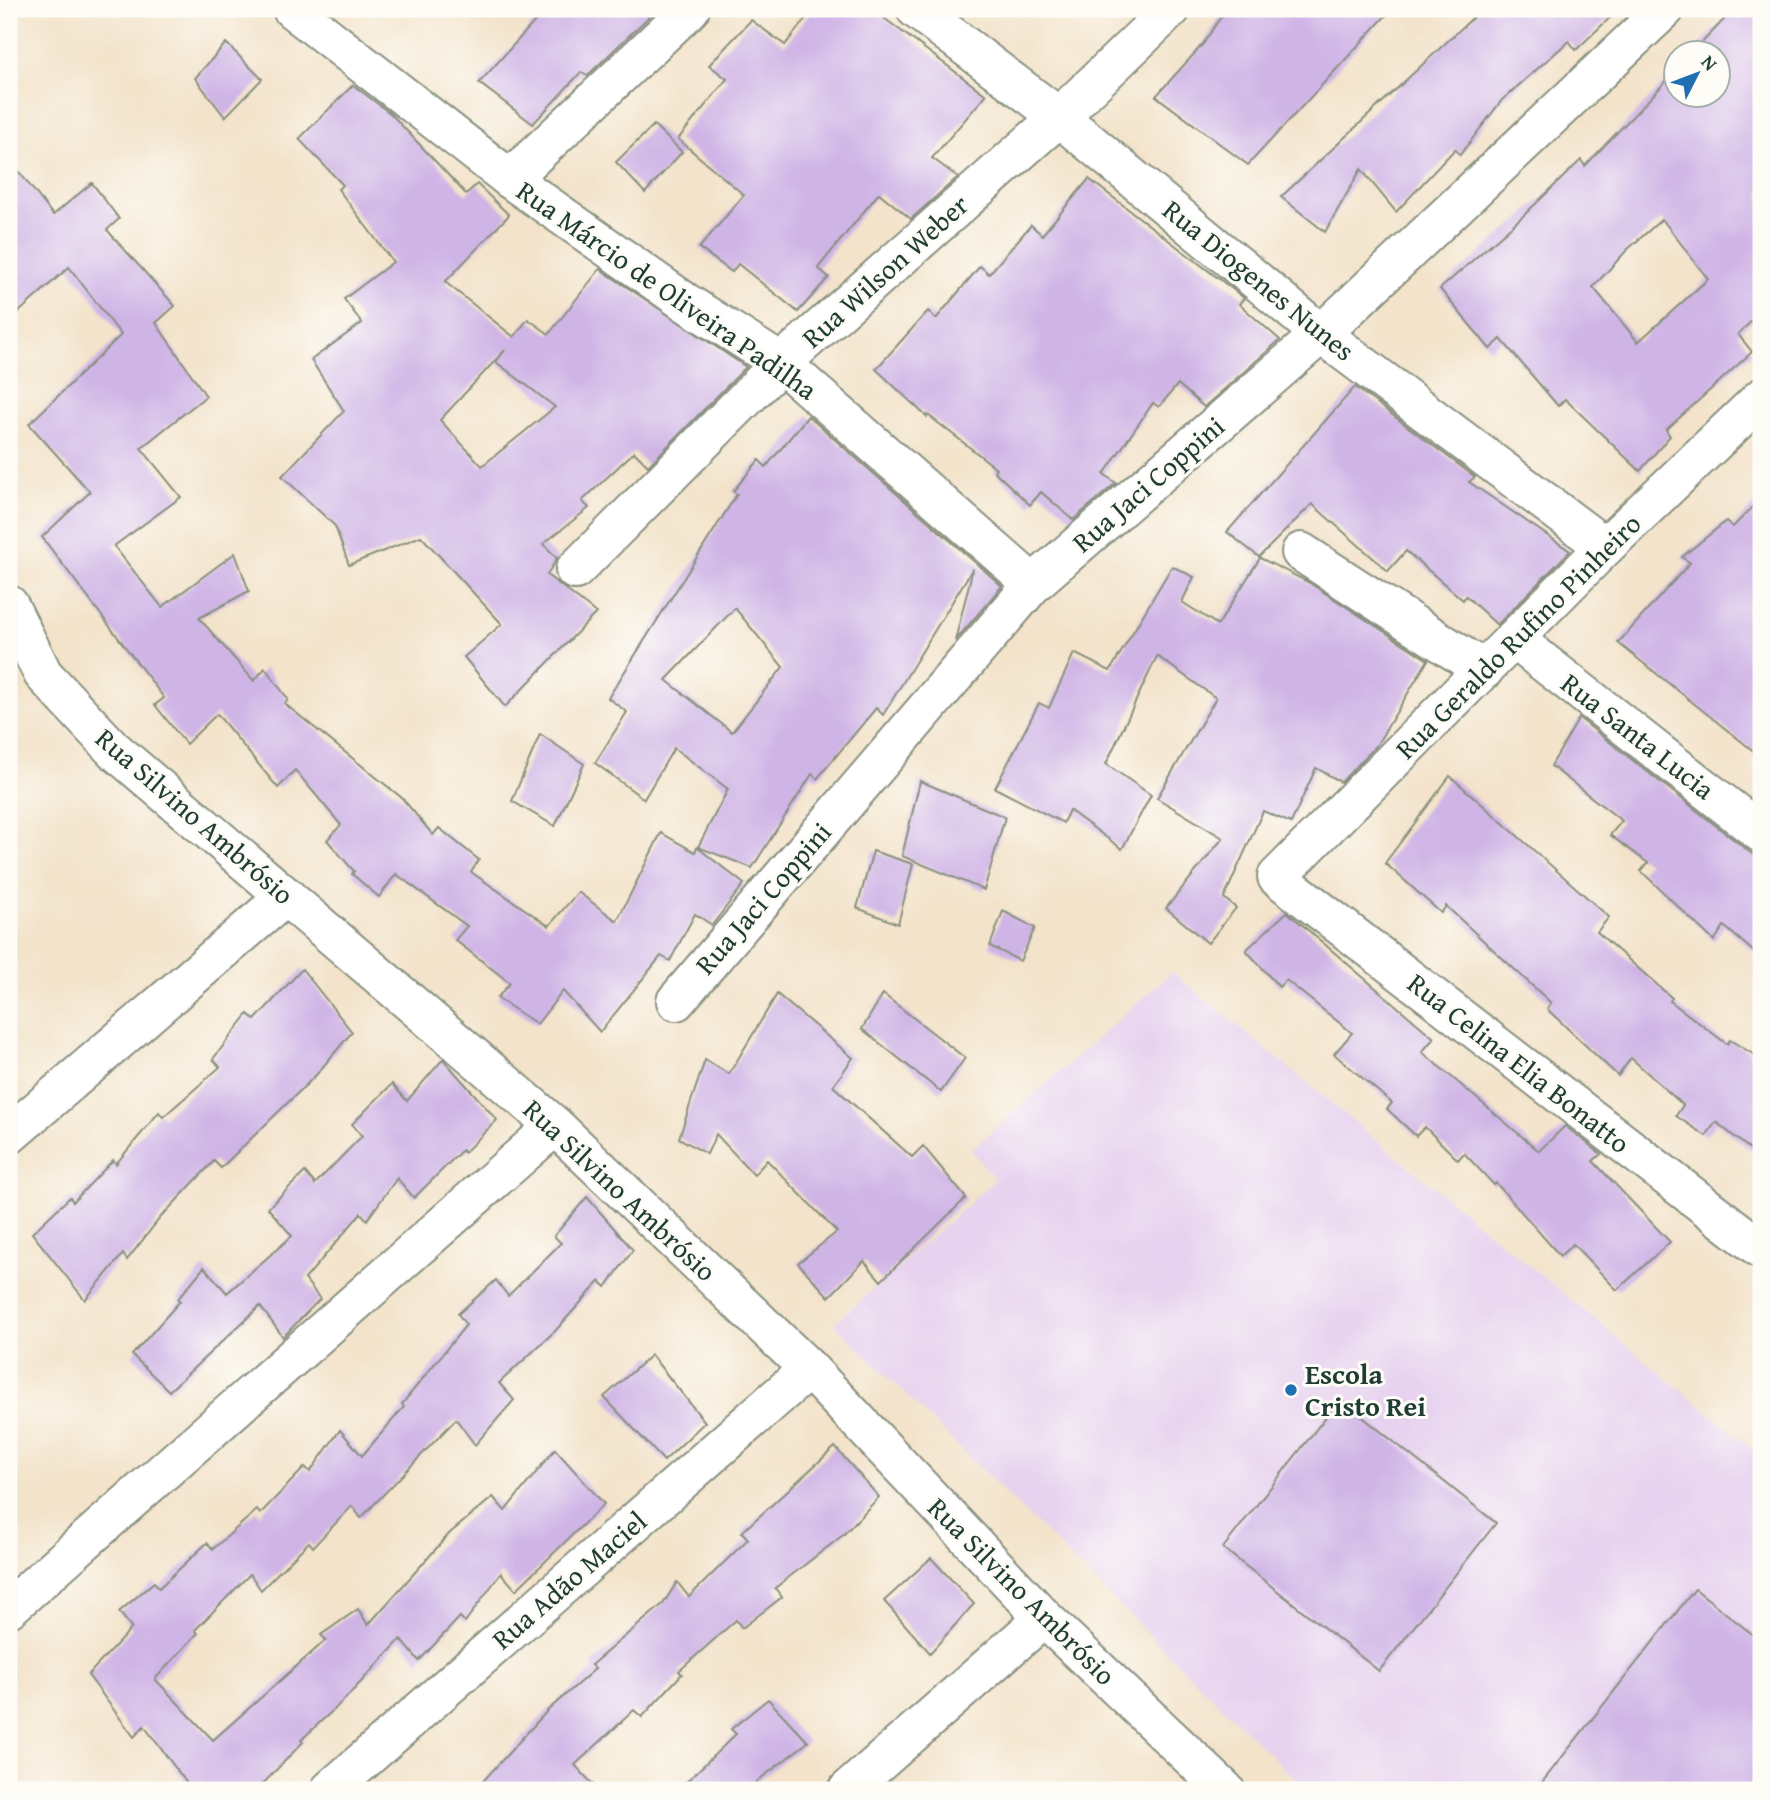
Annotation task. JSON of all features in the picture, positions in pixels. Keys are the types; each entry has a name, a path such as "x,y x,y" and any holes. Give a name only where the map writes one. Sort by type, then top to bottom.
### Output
{"street":[{"name":"Rua Márcio de Oliveira Padilha","path":"292,9 510,179 685,302 781,363 1033,584"},
{"path":"510,179 690,9"},
{"name":"Rua Diogenes Nunes","path":"916,9 1059,117 1321,334 1605,547"},
{"name":"Rua Wilson Weber","path":"575,570 781,363 1059,117 1171,9"},
{"name":"Rua Jaci Coppini","path":"676,1001 1033,584 1321,334 1665,9"},
{"name":"Rua Geraldo Rufino Pinheiro","path":"1277,877 1605,547 1760,402"},
{"path":"1301,552 1484,670"},
{"name":"Rua Silvino Ambrósio","path":"9,606 43,674 113,748 555,1126 809,1369 1044,1618 1225,1790"},
{"name":"Rua Santa Lucia","path":"1514,639 1761,833"},
{"name":"Rua Celina Elia Bonatto","path":"1277,877 1761,1250"},
{"path":"9,1135 286,896"},
{"path":"9,1608 555,1126"},
{"name":"Rua Adão Maciel","path":"330,1790 809,1369"},
{"path":"848,1790 1044,1618"}],"shaded area":[{"name":"Escola Cristo Rei","path":"1172,972 1761,1456 1761,1790 1306,1790 834,1324 995,1180 971,1150"}],"building":[{"path":"546,9 657,9 587,76 581,72 533,124 479,83"},
{"path":"813,9 872,9 986,95 932,158 958,177 911,219 879,193 818,268 829,277 798,312 738,264 732,272 699,248 744,195 678,139 727,79 709,65 751,20 785,45"},
{"path":"1231,9 1392,9 1248,165 1156,96 1203,44 1220,18"},
{"path":"1482,9 1619,9 1576,50 1569,41 1502,100 1460,155 1455,149 1396,212 1361,169 1325,232 1281,197"},
{"path":"1734,9 1761,9 1761,312 1738,334 1752,352 1666,430 1670,436 1640,471 1565,399 1558,406 1501,339 1490,349 1440,289 1523,216 1581,160 1585,166 1662,86 1662,108 1732,108 1732,38 1706,38","holes":["1662,219 1708,279 1638,342 1593,287 1627,250"]},
{"path":"226,43 262,79 225,117 195,78"},
{"path":"353,85 391,114 466,194 477,184 509,215 445,282 514,337 528,319 549,334 600,269 746,367 648,466 634,452 582,501 589,508 543,544 557,558 547,575 596,613 505,707 464,657 502,624 421,536 349,565 335,526 282,476 344,411 311,360 362,323 344,299 393,262 338,189 343,185 299,139","holes":["505,350 496,362 555,407 482,466 440,420"]},
{"path":"654,125 682,152 645,193 616,162"},
{"path":"9,159 53,215 92,183 119,219 107,230 175,306 156,323 206,396 141,448 181,497 114,546 162,607 235,553 249,591 199,618 254,681 265,668 288,699 285,704 402,798 433,835 439,828 479,860 471,872 549,926 578,892 617,921 661,833 695,852 697,847 744,884 712,925 695,914 670,961 661,956 600,1032 563,991 537,1024 497,998 510,983 455,940 467,926 396,874 379,897 352,874 354,871 327,840 341,825 295,770 278,788 217,714 186,744 155,705 164,698 42,537 90,492 29,424 121,335 69,267 9,321"},
{"path":"1089,179 1244,298 1239,304 1280,340 1204,407 1178,384 1159,407 1153,403 1104,474 1116,483 1073,520 1041,492 1030,505 994,471 996,468 928,415 927,417 876,369 928,311 936,319 980,266 989,274 1031,225 1042,235"},
{"path":"1355,387 1475,477 1469,482 1570,551 1497,625 1466,596 1463,600 1406,551 1388,571 1312,504 1259,557 1227,532"},
{"path":"808,416 1002,586 955,641 973,568 883,715 876,708 817,779 812,774 752,868 698,847 728,789 674,748 644,799 595,763 627,712 608,698 737,494 733,491 759,460 766,467","holes":["735,608 783,667 732,732 666,680"]},
{"path":"1761,498 1761,757 1618,643 1690,563 1682,557 1726,521 1733,527"},
{"path":"1260,558 1308,582 1428,660 1376,746 1341,782 1316,768 1291,823 1263,811 1224,898 1236,908 1208,943 1166,908 1223,838 1157,798 1216,698 1157,656 1106,764 1151,795 1122,849 1069,810 1063,823 995,788 1039,703 1049,708 1074,653 1110,671 1172,566 1194,577 1182,602 1218,625"},
{"path":"1579,718 1761,861 1761,958 1724,926 1714,941 1641,871 1648,863 1610,835 1622,821 1551,766"},
{"path":"540,734 584,764 555,826 512,801"},
{"path":"1450,776 1609,917 1597,932 1672,998 1670,1001 1727,1044 1730,1040 1761,1059 1761,1158 1716,1122 1706,1136 1676,1116 1683,1105 1631,1058 1618,1076 1547,1009 1551,1003 1446,906 1441,913 1385,863"},
{"path":"920,781 1005,817 984,890 902,856"},
{"path":"873,851 913,864 898,924 857,908"},
{"path":"1003,911 1035,928 1020,961 990,946"},
{"path":"1287,912 1434,1038 1422,1052 1539,1151 1565,1126 1601,1154 1593,1161 1670,1242 1617,1290 1573,1244 1560,1256 1496,1183 1494,1185 1464,1153 1458,1160 1425,1127 1416,1136 1387,1109 1392,1103 1334,1054 1352,1033 1286,980 1279,987 1246,950"},
{"path":"302,969 352,1032 316,1075 221,1168 214,1161 160,1218 127,1260 123,1254 85,1300 32,1233 70,1197 73,1202 113,1160 116,1164 159,1112 163,1117 220,1067 213,1059 248,1014 255,1020"},
{"path":"777,994 853,1058 833,1086 912,1157 923,1146 966,1198 881,1281 864,1261 829,1297 798,1263 837,1232 767,1160 754,1175 716,1134 707,1154 679,1138 705,1060 729,1074"},
{"path":"883,994 965,1058 941,1092 862,1029"},
{"path":"443,1059 497,1120 464,1153 462,1150 414,1198 397,1178 367,1220 361,1213 305,1279 320,1299 283,1337 260,1306 169,1391 132,1355 180,1301 178,1299 204,1267 227,1293 292,1236 268,1208 305,1172 315,1184 362,1136 352,1124 392,1084 407,1101"},
{"path":"587,1197 633,1250 606,1287 600,1281 556,1330 499,1383 514,1400 475,1445 456,1419 361,1518 352,1506 313,1547 309,1542 261,1590 250,1574 195,1630 198,1633 155,1679 213,1740 326,1640 321,1635 358,1609 368,1625 450,1533 493,1497 505,1511 555,1449 604,1504 516,1590 501,1573 465,1622 460,1617 419,1661 401,1639 345,1699 301,1740 303,1742 257,1790 192,1790 144,1726 134,1737 88,1675 132,1628 119,1612 154,1582 159,1588 207,1543 213,1549 257,1510 260,1514 305,1467 310,1472 340,1430 362,1456 404,1407 402,1404 466,1325 458,1314 496,1280 508,1296 561,1243 554,1236"},
{"path":"651,1355 705,1422 664,1461 604,1397"},
{"path":"1340,1399 1496,1523 1379,1671 1223,1548"},
{"path":"835,1447 879,1497 843,1535 775,1588 782,1597 742,1628 736,1620 679,1671 682,1674 642,1717 634,1710 575,1765 598,1790 475,1790 547,1711 595,1669 591,1665 663,1604 677,1582 689,1597 748,1539 742,1532"},
{"path":"931,1558 974,1604 930,1653 884,1601"},
{"path":"1695,1589 1761,1641 1761,1790 1536,1790"},
{"path":"768,1699 808,1742 746,1790 678,1790 736,1734 731,1729"}],"place":[{"name":"Escola Cristo Rei","path":"1291,1390"}]}
